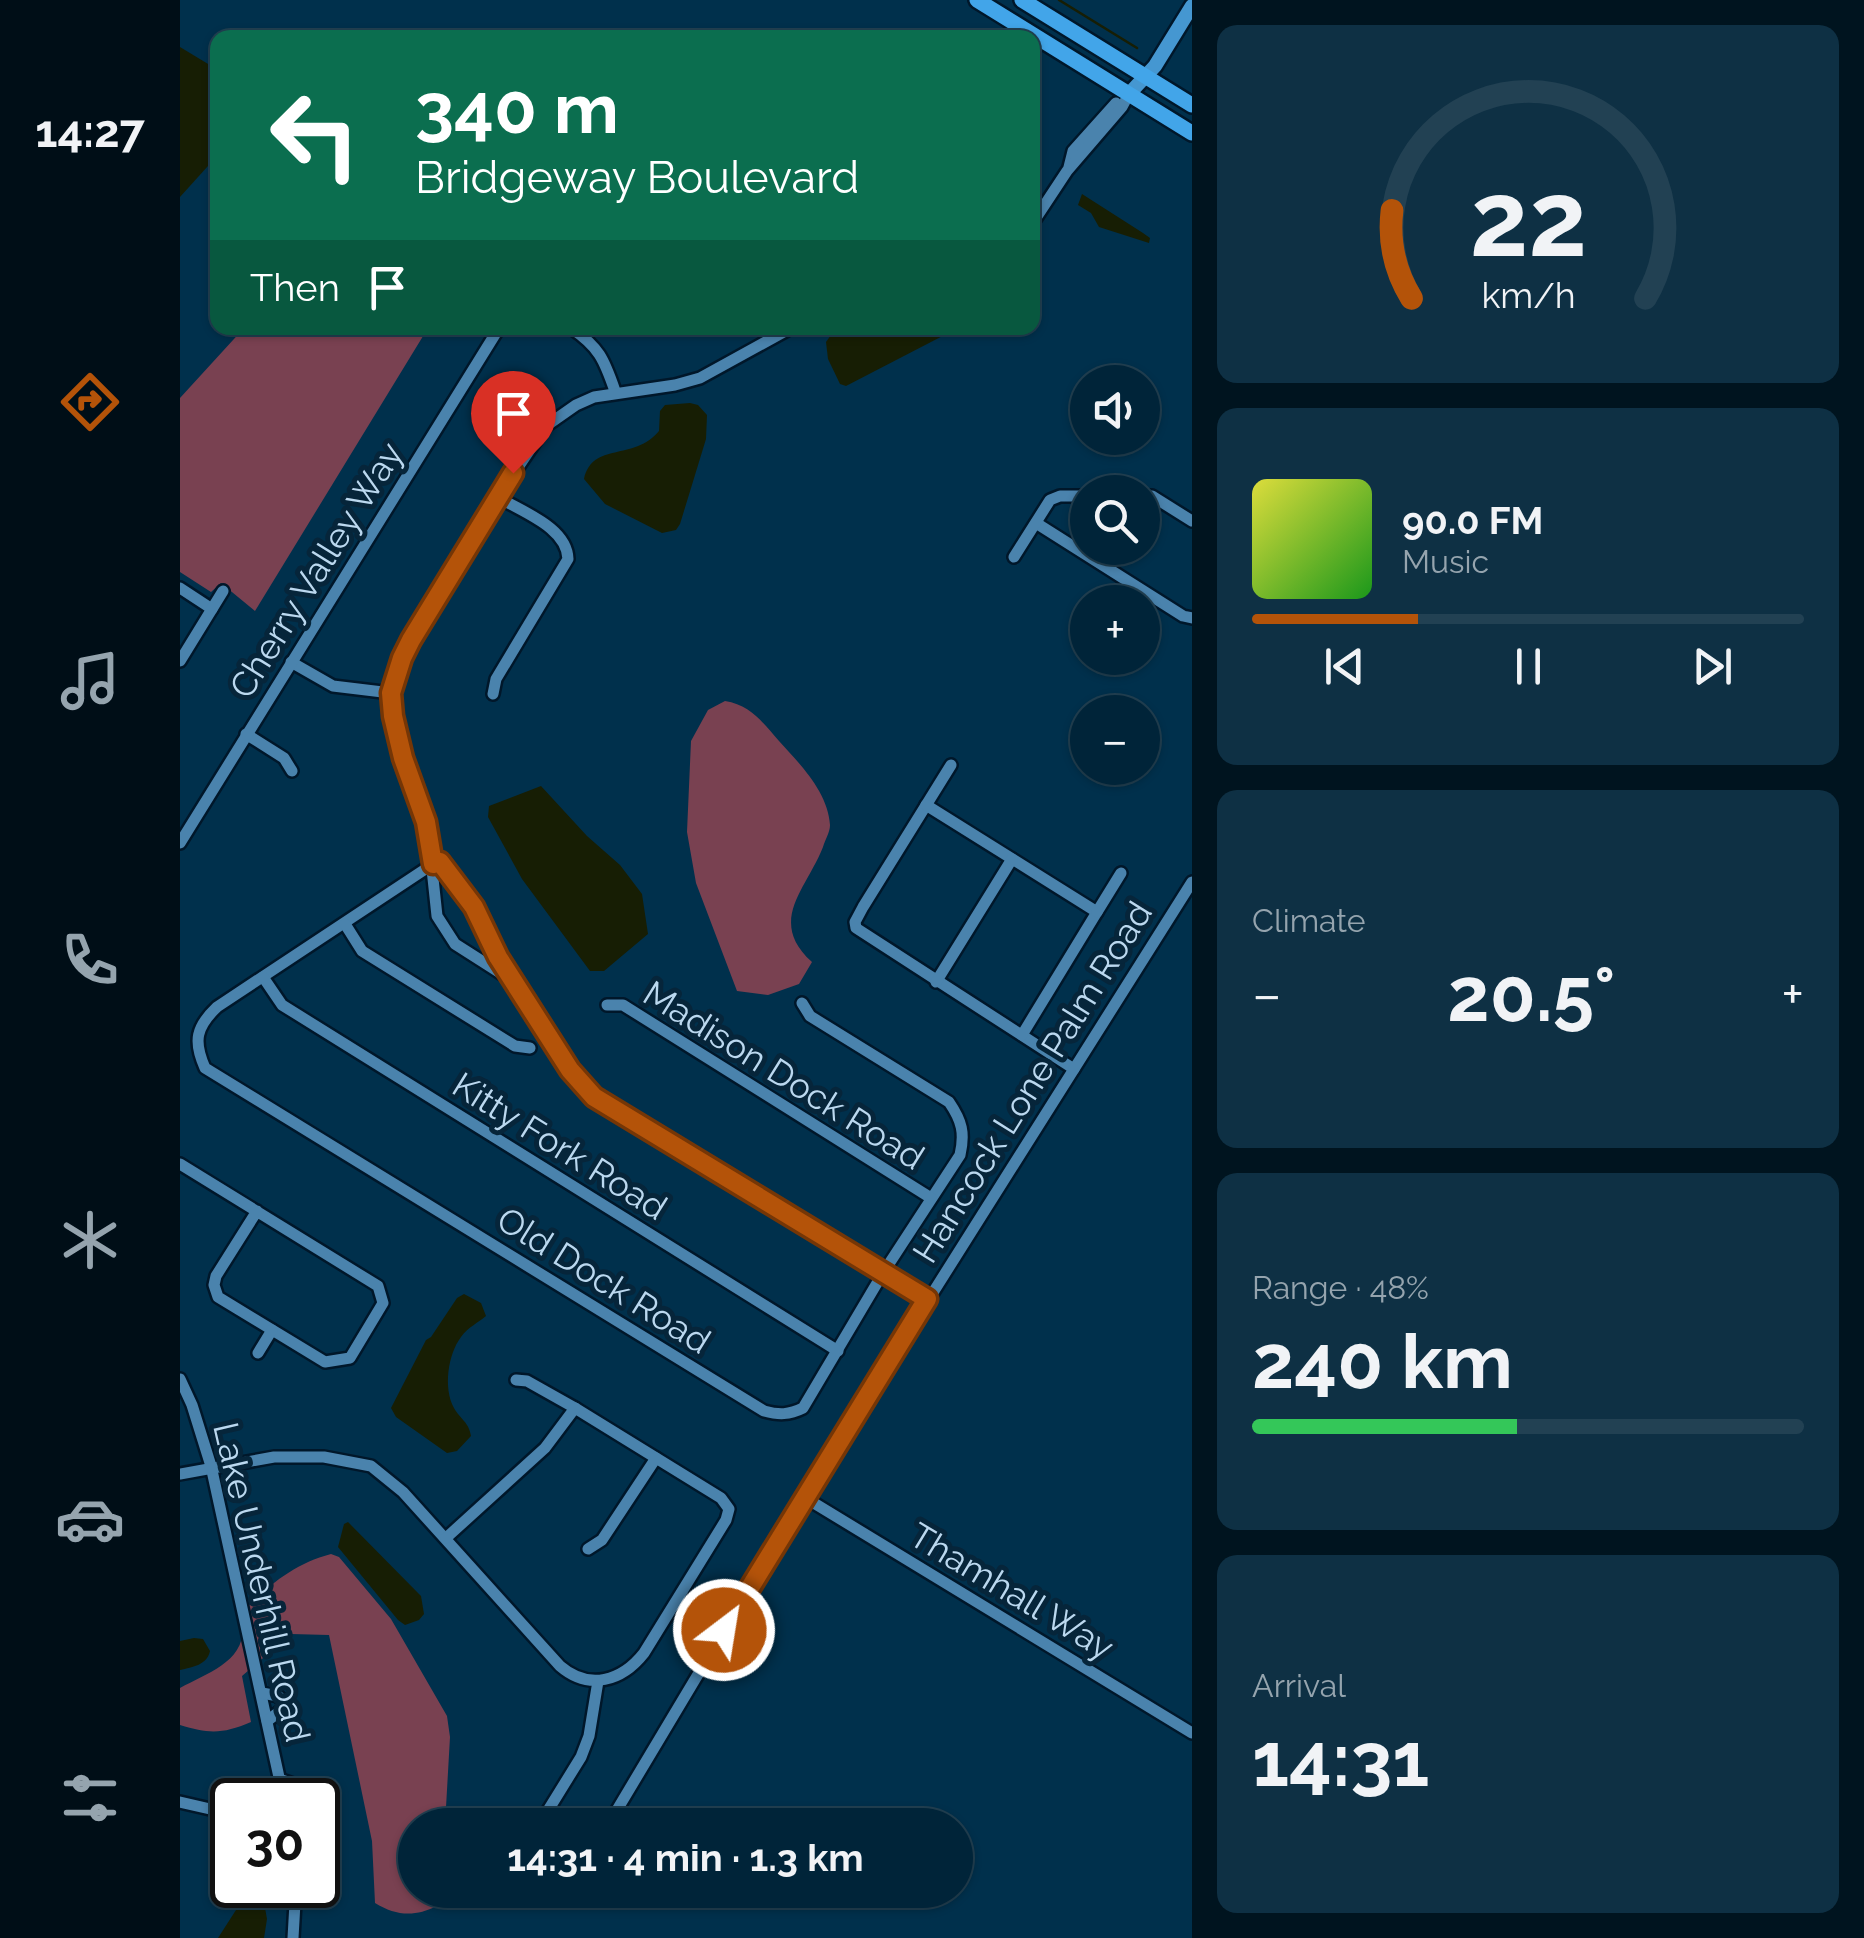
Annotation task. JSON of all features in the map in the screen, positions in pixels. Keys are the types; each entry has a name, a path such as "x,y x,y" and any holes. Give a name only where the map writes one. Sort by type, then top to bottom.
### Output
{"highway":[{"path":"977,0 1026,30"},
{"path":"1022,0 1192,105"},
{"path":"1040,39 1192,133"}],"main road":[{"path":"1129,94 1145,77 1192,6"}],"street":[{"path":"1040,212 1068,171 1073,151 1129,94"},
{"name":"Cherry Valley Way","path":"180,843 494,335"},
{"path":"581,335 593,343 605,362 615,392"},
{"path":"509,972 502,974 456,944 442,927 433,901 433,864 426,822 396,732 391,693 402,658 498,497 546,426 576,405 615,392 675,386 700,378 777,335"},
{"path":"1014,557 1050,500 1070,496"},
{"path":"494,694 496,680 568,560 568,551 558,533 498,497"},
{"path":"1160,501 1192,521"},
{"path":"1036,523 1192,618"},
{"path":"180,588 212,609"},
{"path":"180,661 223,592"},
{"path":"291,662 333,686 391,693"},
{"path":"246,734 284,758 292,771"},
{"path":"951,765 855,922 861,934 1074,1069"},
{"path":"926,806 1096,912"},
{"path":"936,982 1012,859"},
{"path":"433,864 440,862 464,892 570,1070 594,1097 927,1299"},
{"name":"Old Dock Road","path":"433,864 216,1007 196,1034 205,1068 764,1411 790,1414 803,1408 960,1155 964,1136 959,1117 949,1102 810,1016 802,1002"},
{"path":"1022,1035 1121,872"},
{"name":"Hancock Lone Palm Road","path":"618,1808 804,1496 1192,882"},
{"path":"345,924 362,951 515,1046 530,1048"},
{"name":"Kitty Fork Road","path":"263,978 282,1005 838,1352"},
{"name":"Madison Dock Road","path":"607,1005 623,1005 931,1198"},
{"path":"180,1164 378,1286 383,1303 350,1358 325,1362 218,1296 216,1276 256,1212"},
{"path":"258,1353 272,1330"},
{"name":"Lake Underhill Road","path":"180,1379 212,1466 280,1778"},
{"path":"180,1474 274,1457 324,1457 371,1466 446,1538 560,1666 572,1676 598,1681 616,1678 632,1668 726,1520 729,1509 720,1498 575,1408 528,1381 516,1380"},
{"path":"446,1538 545,1448 575,1408"},
{"path":"588,1549 602,1540 656,1458"},
{"name":"Thamhall Way","path":"804,1496 1192,1733"},
{"path":"549,1808 581,1757 589,1736 598,1681"},
{"path":"262,1694 278,1696 286,1702 268,1721"},
{"path":"180,1802 210,1809"},
{"path":"293,1938 295,1908"}],"shaded area":[{"path":"180,47 210,65 210,164 180,197"},
{"path":"1082,194 1150,238 1149,243 1099,227 1091,213 1078,205"},
{"path":"238,335 424,335 255,611 221,583 211,592 180,572 180,398"},
{"path":"831,335 944,335 846,386 840,384 828,359 826,342"},
{"path":"690,403 707,415 706,439 680,524 676,530 662,533 605,504 584,479 596,460 638,446 659,431 660,411 665,405"},
{"path":"725,701 756,716 796,759 819,790 830,825 791,919 792,933 812,962 799,984 768,995 737,991 696,883 687,832 691,741 708,710"},
{"path":"541,786 620,865 642,894 648,934 604,971 590,971 522,879 488,817 489,806"},
{"path":"464,1294 481,1303 486,1316 461,1337 450,1362 451,1400 471,1436 457,1451 447,1453 396,1417 391,1408 426,1340"},
{"path":"348,1522 421,1596 424,1614 419,1620 405,1625 398,1620 338,1547"},
{"path":"331,1554 339,1557 391,1619 447,1716 450,1737 446,1808 398,1808 398,1908 432,1908 421,1912 398,1913 375,1903 372,1841 329,1635 291,1634 242,1676 251,1722 216,1731 180,1725 180,1688 226,1662 241,1642 241,1613 282,1577"},
{"path":"203,1639 210,1651 208,1656 199,1665 180,1670 180,1641"},
{"path":"265,1908 264,1938 218,1938 236,1910"}],"waterway":[{"path":"1059,0 1137,48"}],"route":[{"path":"513,473 411,640 391,693 396,732 426,822 433,864 440,862 453,876 474,907 498,957 570,1070 594,1097 927,1299 724,1630"}]}
